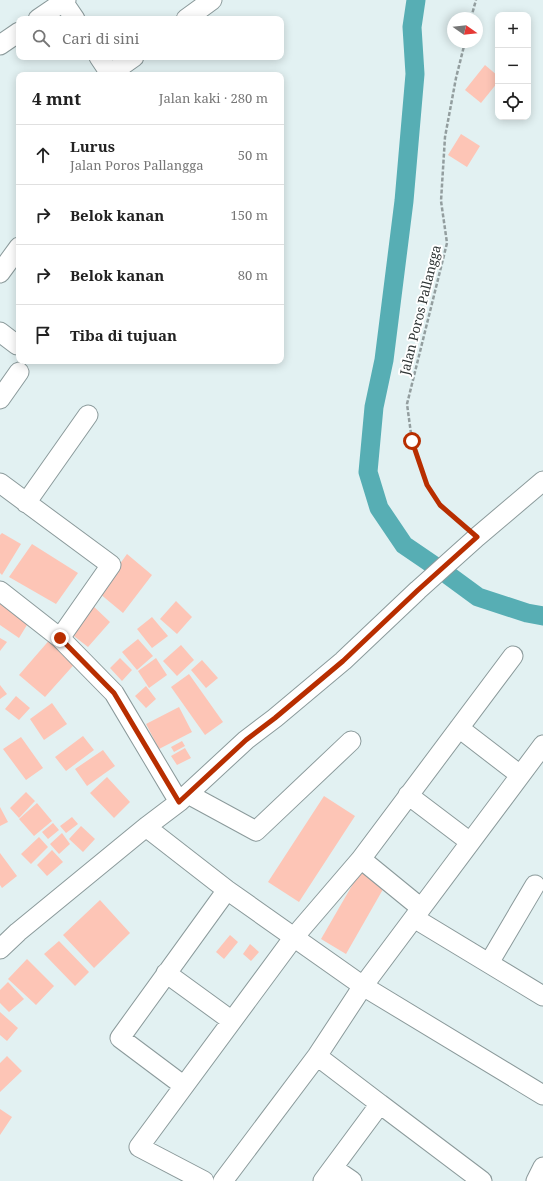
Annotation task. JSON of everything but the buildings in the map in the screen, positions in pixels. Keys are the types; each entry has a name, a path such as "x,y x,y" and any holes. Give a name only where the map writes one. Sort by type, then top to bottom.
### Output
{"street":[{"path":"42,16 64,0 73,16"},
{"path":"190,16 212,0"},
{"path":"0,45 16,34"},
{"path":"101,60 109,72"},
{"path":"115,72 130,60"},
{"path":"0,274 16,251"},
{"path":"0,332 16,344"},
{"path":"0,399 19,372"},
{"path":"26,503 88,415"},
{"path":"0,950 18,932 183,798 246,740 275,718 343,661 453,558 543,481"},
{"path":"0,483 111,565 60,638"},
{"path":"0,591 60,638 114,693 183,798 256,831 351,741"},
{"path":"204,1181 139,1147 294,937 361,859 513,656"},
{"path":"459,728 520,775"},
{"path":"223,1181 317,1056 363,986 543,745"},
{"path":"408,796 470,842"},
{"path":"146,827 226,890 363,986 543,1095"},
{"path":"361,859 418,913 488,963 543,996"},
{"path":"488,963 536,885"},
{"path":"184,1086 120,1038 226,890"},
{"path":"166,973 232,1021"},
{"path":"317,1056 482,1181"},
{"path":"352,1181 328,1174 380,1104"},
{"path":"536,1181 543,1167"}],"path":[{"path":"473,12 476,0"},
{"name":"Jalan Poros Pallangga","path":"464,48 444,137 441,201 447,243 407,404 412,441 427,485 440,505 477,537"}],"waterway":[{"path":"416,0 412,27 415,74 404,201 384,360 374,407 368,472 379,508 404,545 478,597 527,613 543,616"}],"route":[{"path":"60,638 114,693 179,802 246,740 275,718 343,661 477,537 440,505 427,485 412,441"}]}
